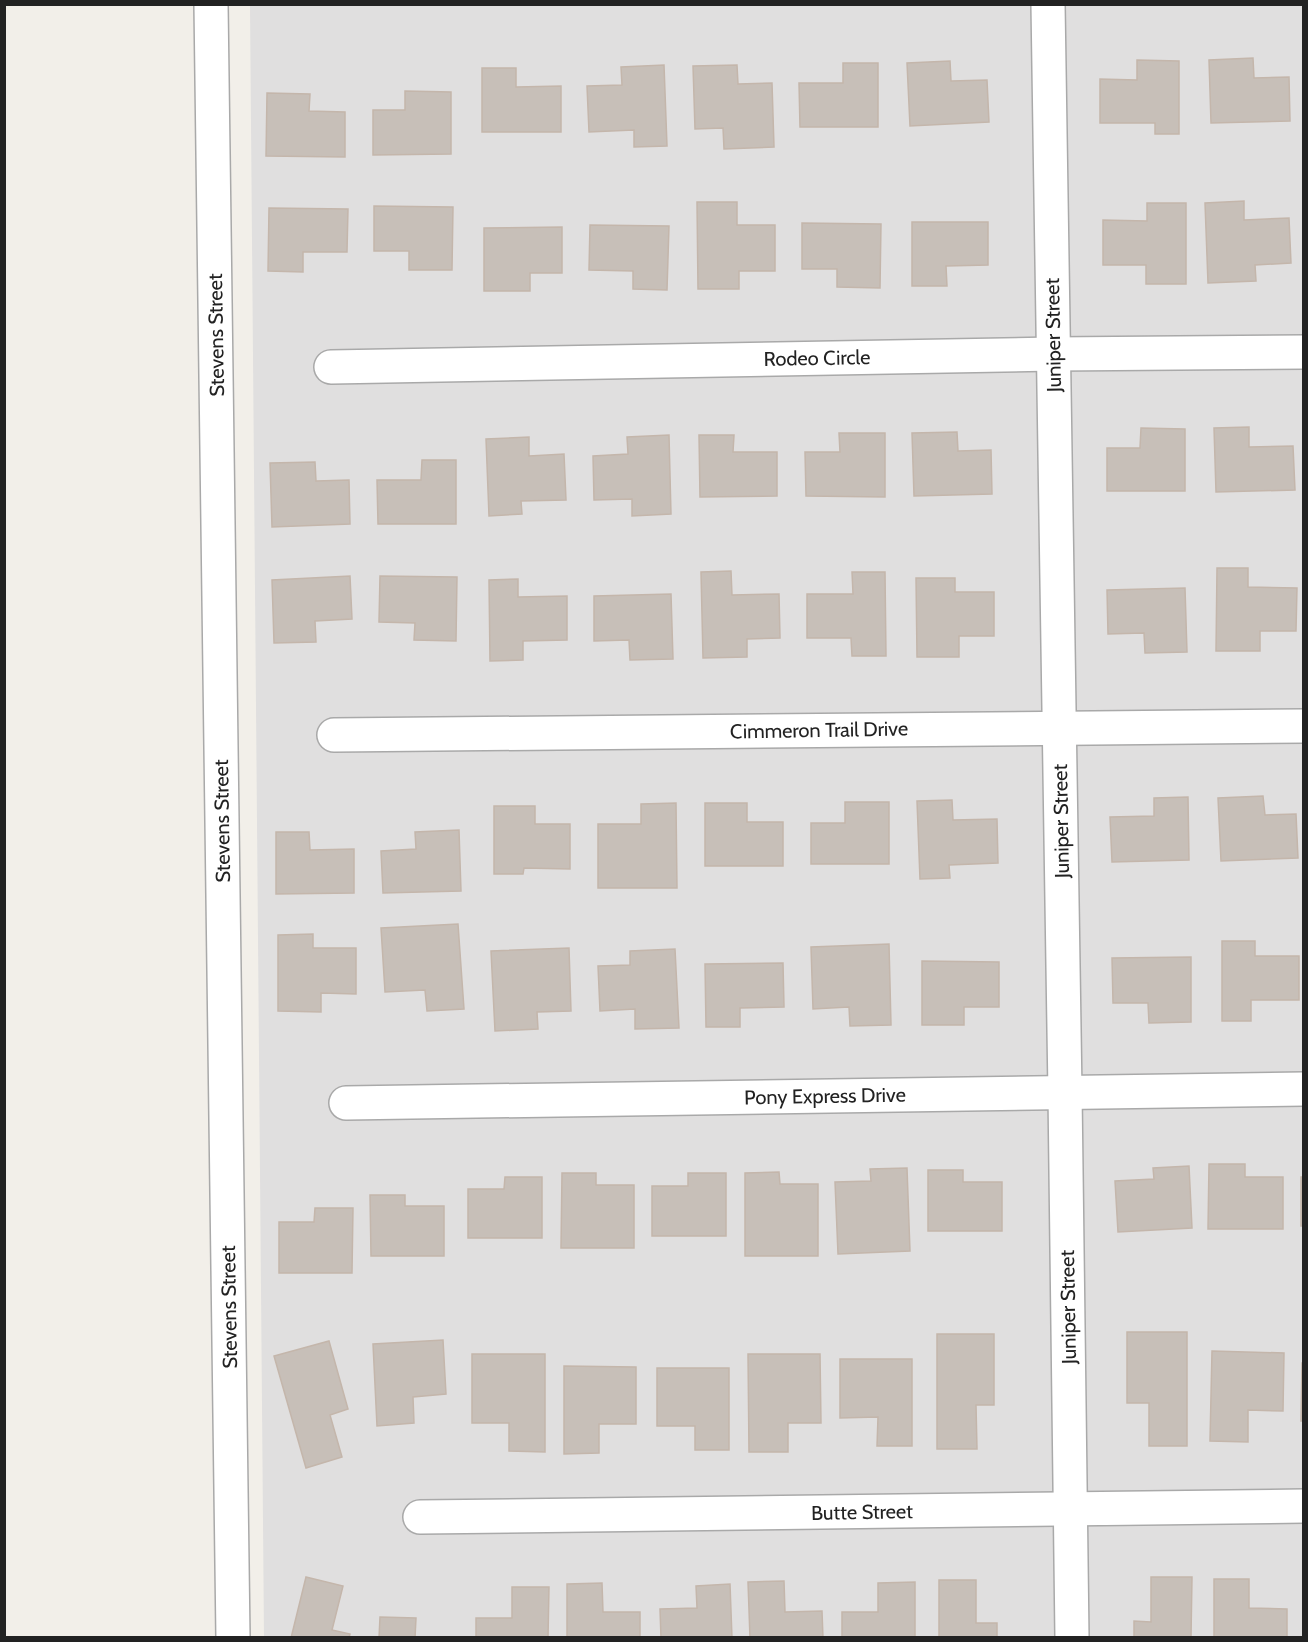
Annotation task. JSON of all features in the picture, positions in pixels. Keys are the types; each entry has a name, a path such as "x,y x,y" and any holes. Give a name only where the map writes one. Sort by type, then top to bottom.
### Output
{"street":[{"name":"Stevens Street","path":"211,4 233,1638"},
{"name":"Juniper Street","path":"1048,4 1072,1638"},
{"name":"Rodeo Circle","path":"332,367 1053,354 1304,352"},
{"name":"Cimmeron Trail Drive","path":"334,735 1304,726"},
{"name":"Pony Express Drive","path":"346,1103 1304,1089"},
{"name":"Butte Street","path":"420,1517 1304,1506"}],"shaded area":[{"path":"250,5 1303,5 1303,1637 264,1637"}],"building":[{"path":"1253,58 1254,78 1289,77 1290,121 1211,123 1209,60"},
{"path":"1137,60 1179,61 1179,134 1155,134 1155,123 1100,123 1100,79 1137,80"},
{"path":"950,61 951,81 987,80 989,122 910,126 907,63"},
{"path":"843,63 878,63 878,127 800,127 799,83 843,83"},
{"path":"664,65 667,146 634,147 634,130 589,132 587,86 622,85 621,67"},
{"path":"737,65 738,84 772,83 774,147 724,149 723,128 695,129 693,66"},
{"path":"482,68 516,68 516,87 561,86 561,132 482,132"},
{"path":"405,91 451,92 451,154 373,155 373,110 405,110"},
{"path":"267,93 310,94 309,111 345,112 345,157 266,156"},
{"path":"1244,201 1244,220 1289,218 1291,263 1255,265 1256,281 1208,283 1205,203"},
{"path":"697,202 737,202 737,225 775,225 775,271 739,271 739,289 698,289"},
{"path":"1147,203 1186,203 1186,284 1146,284 1146,265 1103,265 1103,220 1147,221"},
{"path":"374,206 453,207 452,270 409,270 409,251 374,251"},
{"path":"269,208 348,209 347,252 303,252 303,272 268,271"},
{"path":"912,222 988,222 988,265 946,266 947,286 912,286"},
{"path":"802,223 881,224 880,288 837,287 837,269 802,269"},
{"path":"590,225 669,226 667,290 633,289 633,271 589,270"},
{"path":"562,227 562,273 530,273 530,291 484,291 484,228"},
{"path":"1249,427 1249,447 1293,446 1295,490 1216,492 1214,428"},
{"path":"1141,428 1185,429 1185,491 1107,491 1107,448 1140,448"},
{"path":"957,432 958,451 991,450 992,494 914,496 912,433"},
{"path":"839,433 885,433 885,497 806,496 805,452 840,452"},
{"path":"669,435 671,514 632,516 632,499 594,500 593,456 628,454 627,437"},
{"path":"699,435 734,435 733,452 777,452 777,496 700,497"},
{"path":"529,437 529,456 564,454 566,500 521,501 522,514 489,516 486,439"},
{"path":"422,460 456,460 456,524 378,524 377,480 421,480"},
{"path":"315,462 316,481 349,480 350,524 272,527 270,463"},
{"path":"1217,568 1248,568 1248,587 1297,588 1296,631 1260,631 1260,651 1216,651"},
{"path":"731,571 732,595 779,594 780,638 747,639 747,657 703,658 701,572"},
{"path":"852,572 885,572 886,656 852,656 851,638 807,638 807,594 853,594"},
{"path":"350,576 352,619 315,621 316,642 274,643 272,580"},
{"path":"380,576 457,577 456,641 414,640 415,623 379,622"},
{"path":"916,578 955,578 955,592 994,592 994,636 959,636 959,657 917,657"},
{"path":"518,579 518,597 567,596 567,640 523,641 523,660 490,661 489,580"},
{"path":"1185,588 1187,652 1145,653 1144,633 1108,634 1107,590"},
{"path":"671,594 673,659 630,660 629,640 594,641 594,596"},
{"path":"1263,796 1265,815 1296,814 1298,858 1221,861 1218,798"},
{"path":"1188,797 1189,860 1112,862 1110,817 1154,816 1154,798"},
{"path":"952,800 953,820 997,819 998,863 949,865 950,878 920,879 917,801"},
{"path":"845,802 889,802 889,864 811,864 811,823 845,823"},
{"path":"676,803 677,888 598,888 598,824 641,824 641,804"},
{"path":"705,803 747,803 747,822 783,822 783,866 705,866"},
{"path":"494,806 535,806 535,824 570,824 570,869 524,868 523,874 494,874"},
{"path":"459,830 461,891 383,893 381,851 416,849 415,832"},
{"path":"276,832 309,832 310,850 354,849 354,893 276,894"},
{"path":"458,924 464,1009 427,1011 425,990 385,992 381,928"},
{"path":"313,934 313,948 356,948 356,994 321,993 321,1012 278,1011 278,935"},
{"path":"1222,941 1255,941 1255,956 1299,956 1299,1000 1251,1000 1251,1021 1222,1021"},
{"path":"889,944 891,1025 850,1026 849,1007 813,1009 811,947"},
{"path":"569,948 571,1011 537,1012 538,1029 495,1031 491,951"},
{"path":"675,949 679,1028 635,1029 635,1009 600,1011 598,966 630,965 630,951"},
{"path":"1191,957 1191,1022 1149,1023 1148,1003 1113,1003 1112,958"},
{"path":"922,961 999,962 999,1007 964,1007 964,1025 922,1025"},
{"path":"783,963 784,1007 740,1008 740,1027 706,1027 705,964"},
{"path":"1209,1164 1245,1164 1245,1177 1283,1177 1283,1229 1208,1229"},
{"path":"1189,1166 1192,1228 1118,1232 1115,1181 1154,1179 1153,1168"},
{"path":"907,1168 910,1251 838,1254 835,1182 871,1181 870,1169"},
{"path":"928,1170 963,1170 963,1182 1002,1182 1002,1231 928,1231"},
{"path":"779,1172 780,1184 818,1184 818,1256 745,1256 745,1173"},
{"path":"562,1173 596,1173 596,1185 634,1185 634,1248 561,1248"},
{"path":"688,1173 726,1173 726,1236 652,1236 652,1186 688,1186"},
{"path":"505,1177 542,1177 542,1238 468,1238 468,1189 504,1189"},
{"path":"1301,1177 1304,1177 1304,1226 1301,1226"},
{"path":"370,1195 405,1195 405,1206 444,1206 444,1256 371,1256"},
{"path":"315,1208 353,1208 352,1273 279,1273 279,1222 314,1222"},
{"path":"1127,1332 1187,1332 1187,1446 1149,1446 1149,1403 1127,1403"},
{"path":"937,1334 994,1334 994,1405 976,1405 977,1449 937,1449"},
{"path":"443,1340 446,1394 413,1397 414,1423 377,1426 373,1344"},
{"path":"329,1341 348,1409 330,1415 342,1457 306,1468 274,1356"},
{"path":"1212,1351 1284,1353 1283,1411 1248,1410 1248,1442 1210,1441"},
{"path":"472,1354 545,1354 545,1452 509,1451 509,1423 472,1423"},
{"path":"748,1354 820,1354 821,1423 788,1423 788,1452 749,1452"},
{"path":"840,1359 912,1359 912,1446 877,1446 878,1417 840,1418"},
{"path":"1302,1363 1304,1363 1304,1421 1301,1421"},
{"path":"564,1366 636,1367 636,1424 599,1424 599,1453 564,1454"},
{"path":"657,1368 729,1368 729,1450 695,1450 695,1426 657,1426"},
{"path":"306,1577 343,1586 332,1630 350,1634 349,1638 291,1638"},
{"path":"1151,1577 1192,1577 1191,1638 1134,1638 1134,1621 1151,1622"},
{"path":"1214,1579 1249,1579 1249,1608 1287,1609 1287,1638 1214,1638"},
{"path":"939,1580 976,1580 976,1623 997,1623 997,1638 939,1638"},
{"path":"784,1581 785,1612 822,1611 823,1638 750,1638 748,1582"},
{"path":"915,1582 915,1638 842,1638 842,1612 878,1612 878,1583"},
{"path":"602,1583 603,1612 640,1612 640,1638 567,1638 567,1584"},
{"path":"730,1584 732,1638 661,1638 660,1609 697,1608 696,1586"},
{"path":"512,1587 549,1587 548,1638 476,1638 476,1618 512,1618"},
{"path":"380,1617 416,1618 415,1638 379,1638"}]}
